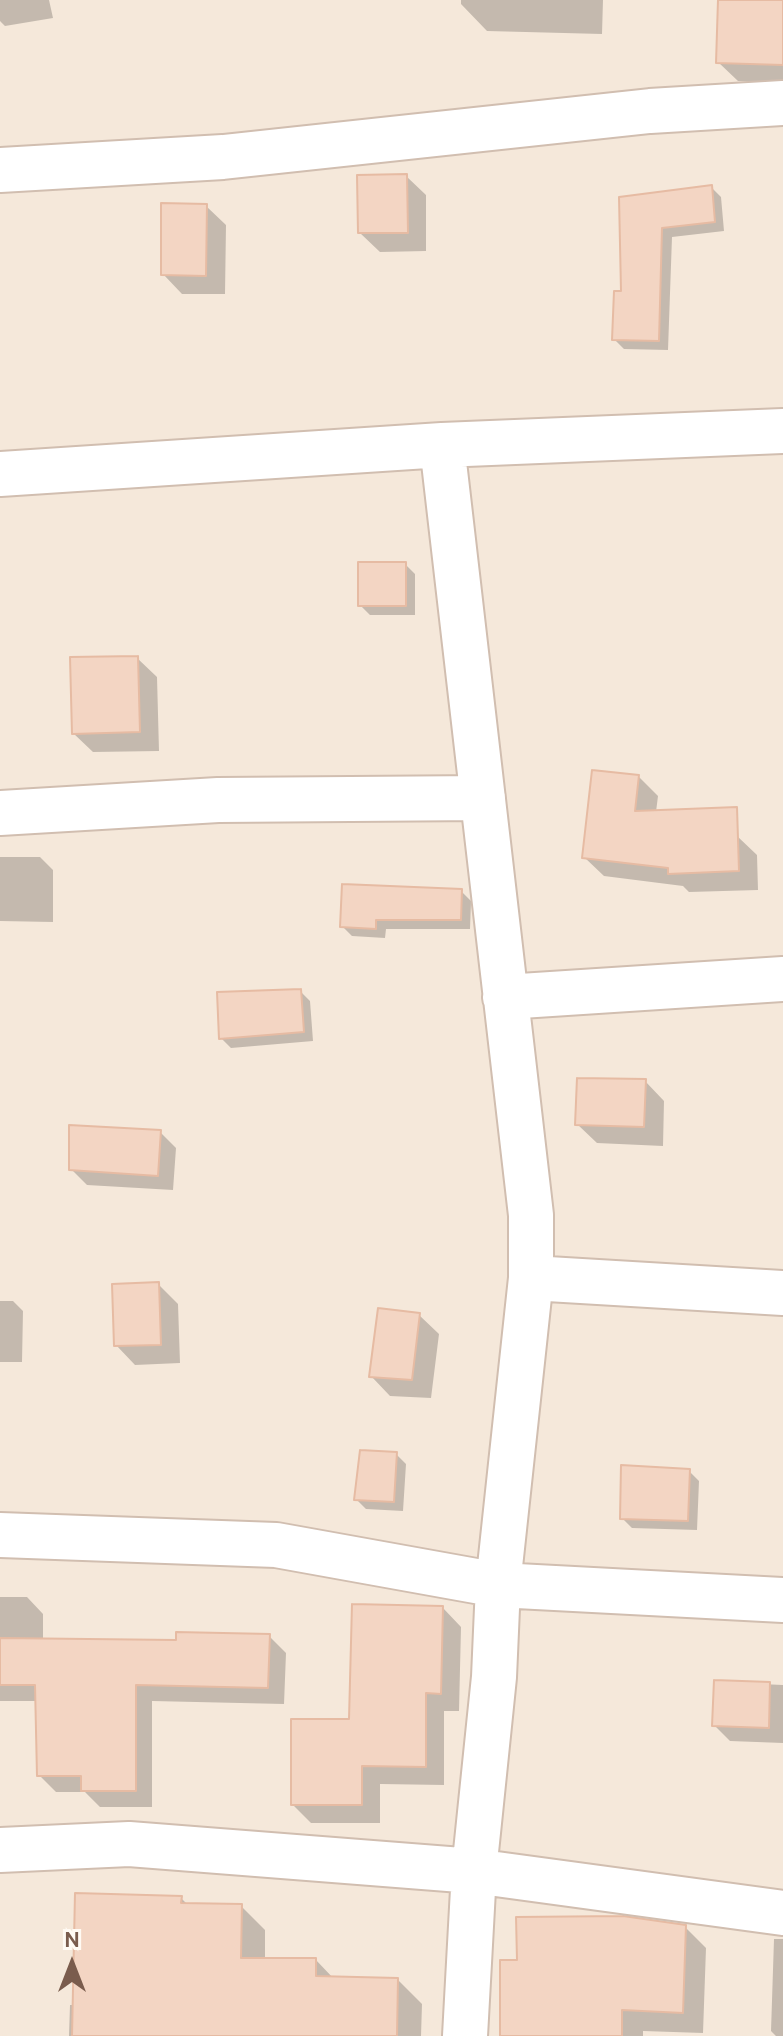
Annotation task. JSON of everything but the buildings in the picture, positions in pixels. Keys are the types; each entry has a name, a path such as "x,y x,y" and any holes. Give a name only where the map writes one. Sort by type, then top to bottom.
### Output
{"street":[{"path":"0,170 223,157 650,111 783,103"},
{"path":"0,474 442,445 783,431"},
{"path":"442,445 531,1215 531,1278 498,1585 494,1677 474,1871 465,2036"},
{"path":"0,813 218,800 483,798"},
{"path":"505,997 783,979"},
{"path":"531,1278 783,1293"},
{"path":"0,1535 276,1545 498,1585 783,1600"},
{"path":"0,1850 129,1844 474,1871 783,1913"}],"shaded area":[{"path":"0,0 783,0 783,2036 0,2036"}]}
